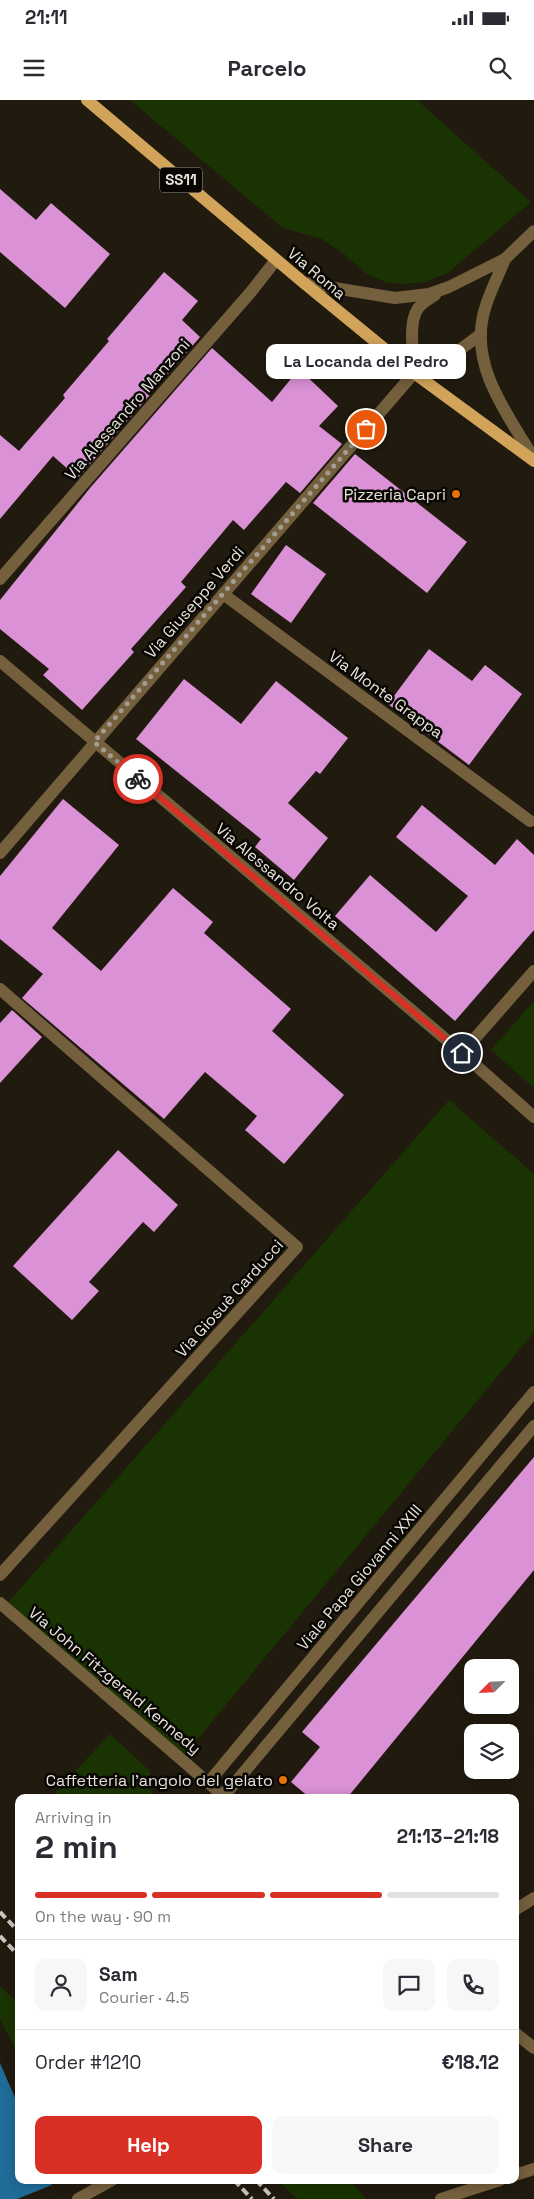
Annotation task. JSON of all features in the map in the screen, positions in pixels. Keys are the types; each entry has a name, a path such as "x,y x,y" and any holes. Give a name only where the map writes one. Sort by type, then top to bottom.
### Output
{"main road":[{"name":"Via Roma","path":"87,100 276,260 414,373 534,460"}],"street":[{"path":"481,334 457,352 414,373 412,330 415,314 421,305 439,292 505,259 534,231"},
{"path":"505,259 483,314 481,334 484,363 488,377 534,460"},
{"name":"Via Alessandro Manzoni","path":"0,579 250,293 276,260"},
{"path":"304,283 395,298 410,298 439,292"},
{"name":"Via Giuseppe Verdi","path":"0,853 414,373"},
{"name":"Via Monte Grappa","path":"223,594 530,821"},
{"name":"Via Alessandro Volta","path":"0,661 462,1053 534,1117"},
{"path":"462,1053 534,971"},
{"name":"Via Giosuè Carducci","path":"0,989 297,1247 0,1575"},
{"name":"Viale Papa Giovanni XXIII","path":"208,1783 534,1392"},
{"path":"227,1794 534,1426"},
{"name":"Via John Fitzgerald Kennedy","path":"0,1603 221,1794"},
{"path":"519,1907 534,1898"},
{"path":"519,2036 534,2048"},
{"path":"519,2174 534,2169"},
{"path":"78,2199 105,2184"},
{"path":"441,2199 488,2184"}],"green space":[{"path":"130,100 417,100 531,202 448,273 425,282 400,284 385,282 367,274 343,253 322,239 283,228"},
{"path":"534,1001 534,1088 491,1050"},
{"path":"449,1100 534,1174 534,1332 182,1758 5,1606"},
{"path":"110,1734 150,1771 152,1794 54,1794"},
{"path":"0,1986 15,2000 15,2048 0,2019"},
{"path":"282,2184 353,2184 366,2199 297,2199"}],"water":[{"path":"0,2063 15,2098 15,2184 51,2184 57,2199 0,2199"}],"pier":[{"path":"52,2185 57,2199 17,2199"}],"building":[{"path":"0,189 36,220 51,203 110,254 65,308 0,252"},
{"path":"164,272 198,301 182,320 200,337 78,478 53,456 0,519 0,435 19,451 65,398 63,395 109,341 107,339"},
{"path":"212,348 272,402 299,369 338,406 319,426 342,444 300,493 286,482 244,530 233,520 181,582 186,587 131,649 134,652 82,710 43,675 49,669 0,629 0,600 90,488"},
{"path":"355,454 467,542 427,593 313,503"},
{"path":"286,545 326,574 291,623 251,594"},
{"path":"429,649 472,681 485,665 522,694 469,765 388,704"},
{"path":"184,679 241,724 276,681 348,738 320,774 316,771 288,803 328,838 294,880 255,847 261,839 136,739"},
{"path":"63,799 119,845 52,928 101,971 173,888 213,922 204,933 291,1009 272,1031 344,1095 284,1164 245,1130 257,1116 205,1072 164,1119 22,998 43,974 0,939 0,876"},
{"path":"422,805 495,865 517,839 534,855 534,930 455,1021 335,916 370,875 436,932 468,896 396,837"},
{"path":"12,1010 42,1037 0,1083 0,1023"},
{"path":"118,1150 178,1205 154,1232 143,1222 89,1282 99,1291 72,1320 13,1266"},
{"path":"534,1457 534,1570 350,1794 305,1794 291,1782 320,1747 302,1732"}],"railway":[{"path":"0,1912 15,1928"},
{"path":"0,1936 15,1952"},
{"path":"238,2184 252,2199"},
{"path":"260,2184 274,2199"}],"way so far":[{"path":"138,779 94,742 366,429"}],"place":[{"name":"La Locanda del Pedro","path":"366,429"},
{"name":"Pizzeria Capri","path":"456,494"},
{"name":"Caffetteria l'angolo del gelato","path":"283,1780"}],"route":[{"path":"138,779 462,1053"}]}
